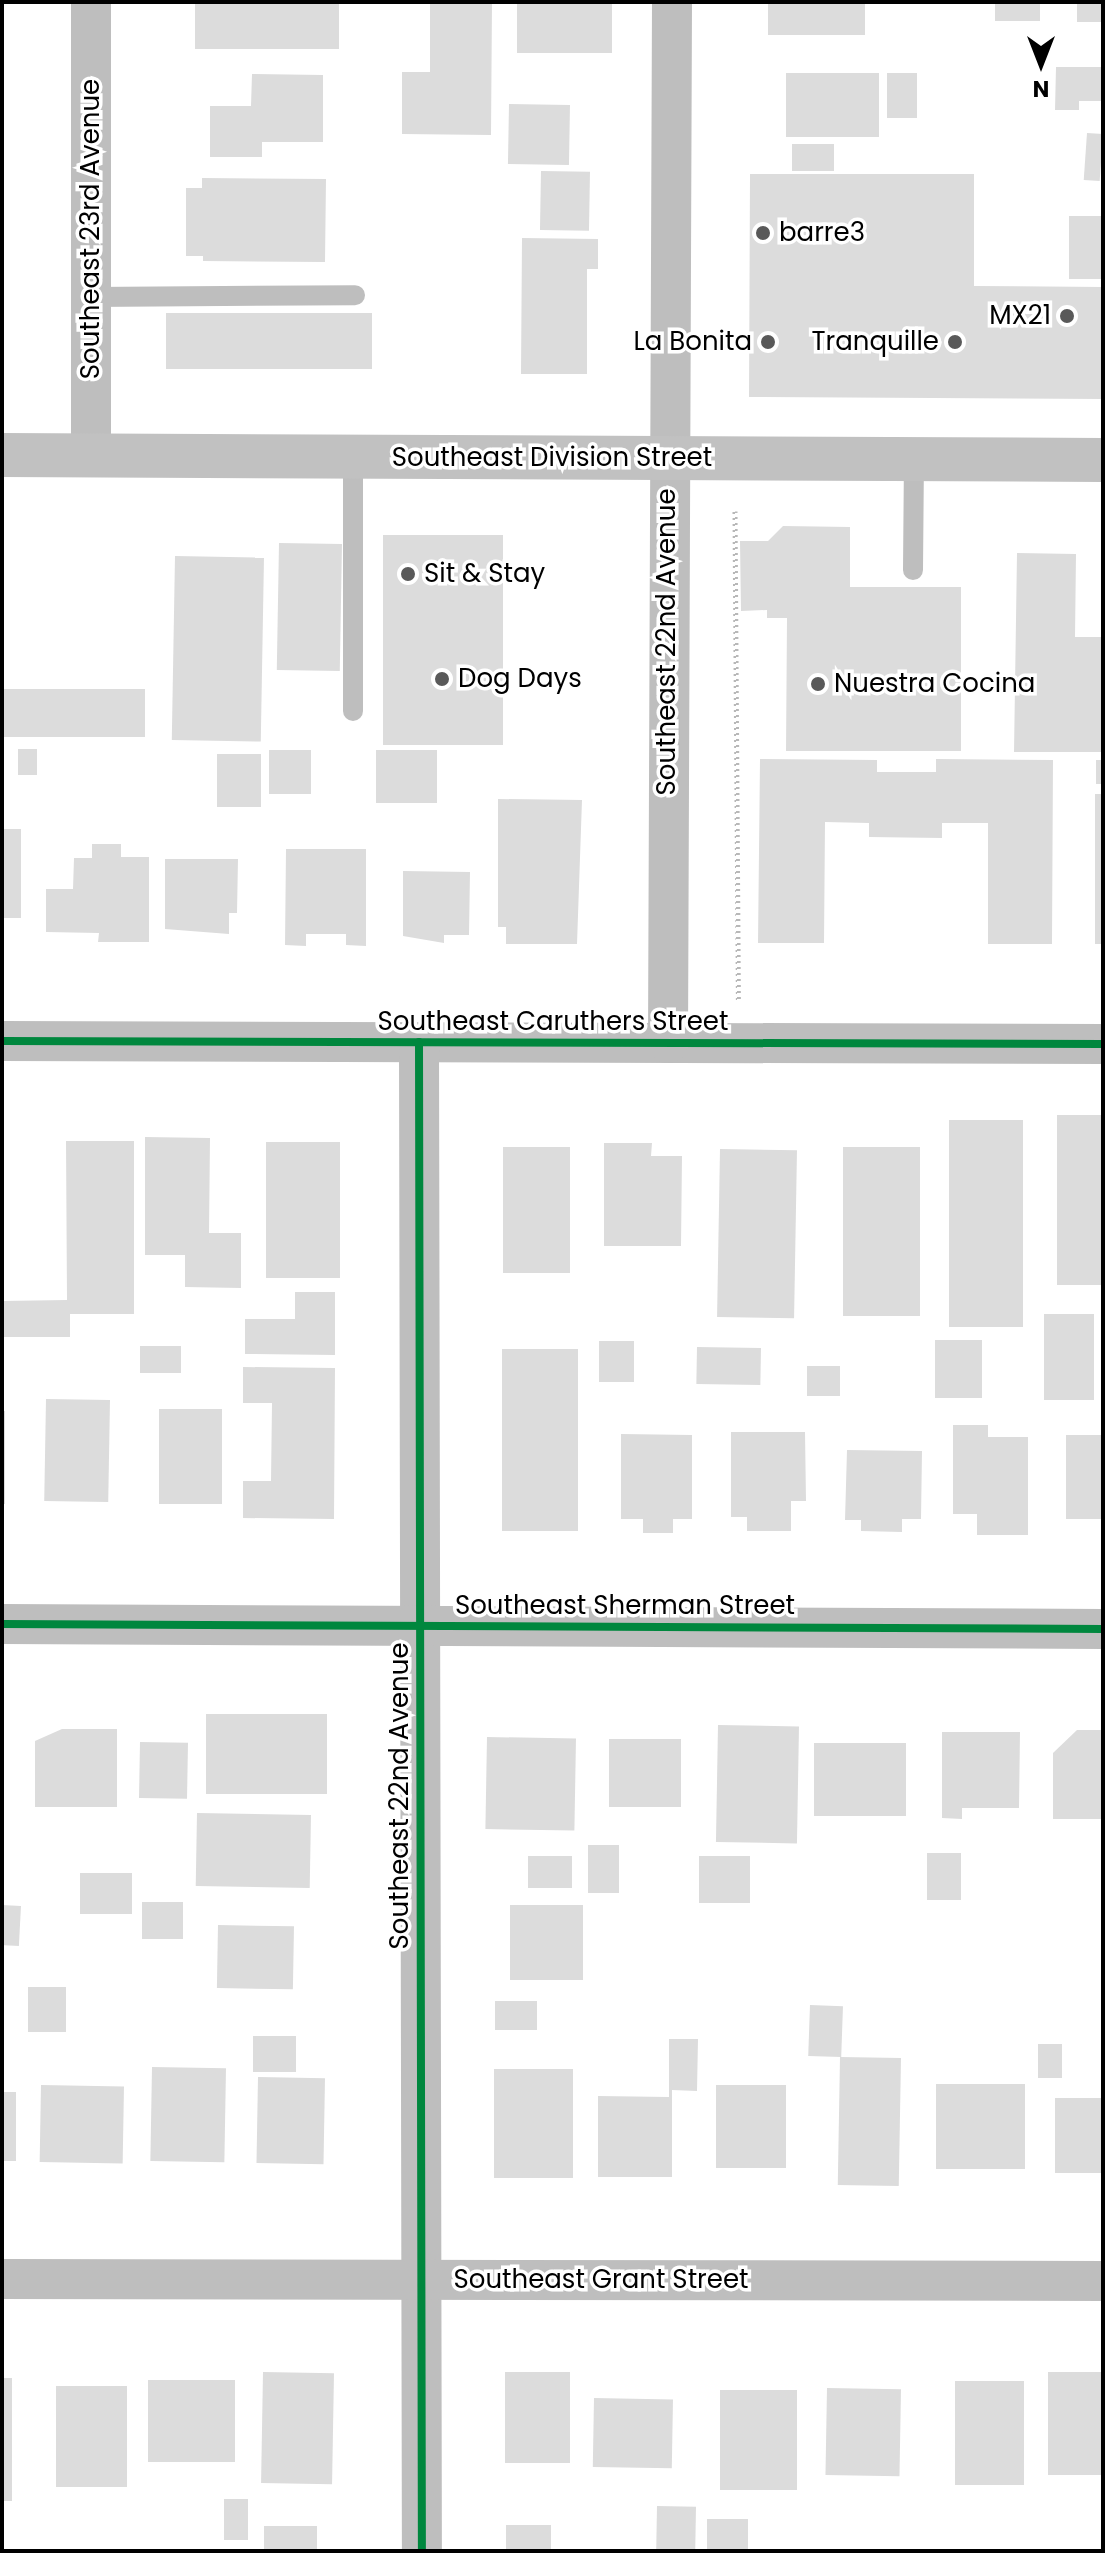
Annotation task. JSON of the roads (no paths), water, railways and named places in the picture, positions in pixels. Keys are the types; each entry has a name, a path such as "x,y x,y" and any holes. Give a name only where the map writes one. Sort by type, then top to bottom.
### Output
{"main road":[{"name":"Southeast Division Street","path":"2,455 1103,460"}],"street":[{"name":"Southeast 23rd Avenue","path":"91,2 91,455"},
{"name":"Southeast 22nd Avenue","path":"668,1043 667,459 672,2"},
{"name":"Southeast Caruthers Street","path":"2,1041 1103,1044"},
{"name":"Southeast 22nd Avenue","path":"419,1042 422,2551"},
{"name":"Southeast Sherman Street","path":"2,1624 1103,1629"},
{"name":"Southeast Grant Street","path":"2,2279 1103,2281"}],"lane":[{"path":"91,297 355,295"},
{"path":"353,457 353,711"},
{"path":"913,570 914,460"}],"place":[{"name":"barre3","path":"763,233"},
{"name":"MX21","path":"1067,316"},
{"name":"La Bonita","path":"768,342"},
{"name":"Tranquille","path":"955,342"},
{"name":"Sit & Stay","path":"408,574"},
{"name":"Dog Days","path":"442,679"},
{"name":"Nuestra Cocina","path":"818,684"}]}
